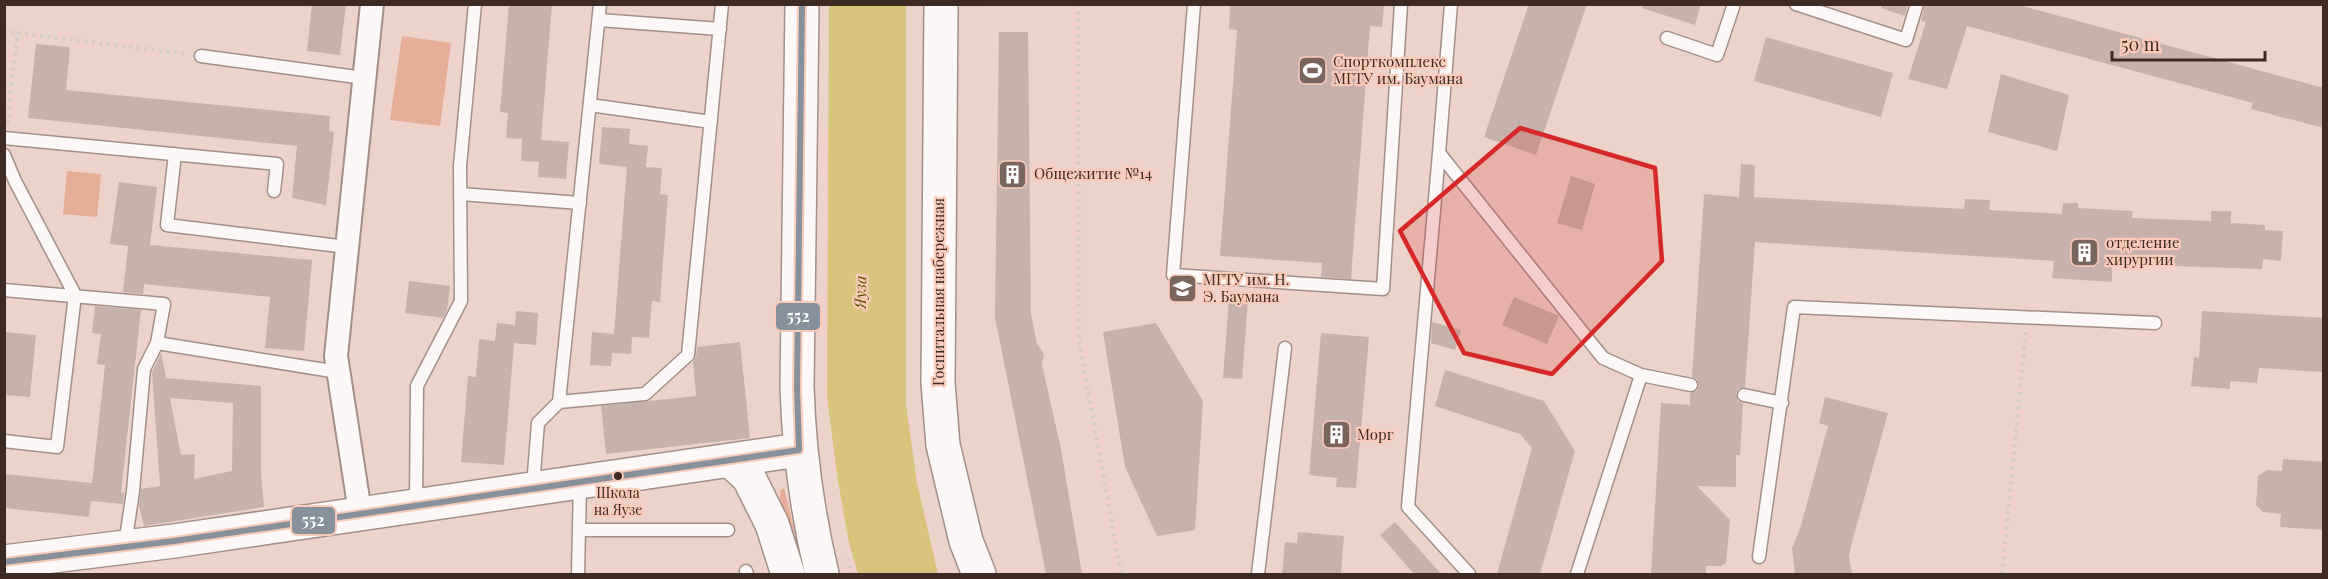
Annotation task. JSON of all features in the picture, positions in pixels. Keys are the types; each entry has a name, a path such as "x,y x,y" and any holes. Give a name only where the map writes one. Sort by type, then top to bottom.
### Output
{"main road":[{"path":"802,4 796,387 799,450 822,574"},
{"name":"Госпитальная набережная","path":"941,4 938,383 943,445 966,541 979,574"},
{"path":"4,562 38,566 125,547 799,450"},
{"path":"731,460 749,478 772,524 788,574"},
{"path":"788,574 805,489"}],"street":[{"path":"360,512 336,357 372,4"}],"lane":[{"path":"416,505 417,386 461,301 460,166 475,4"},
{"path":"533,488 538,423 559,402 600,4"},
{"path":"559,402 645,394 688,355 722,4"},
{"path":"1194,4 1173,275 1383,289 1401,4"},
{"path":"1451,4 1408,507 1470,574"},
{"path":"1666,38 1718,55 1734,4"},
{"path":"1796,4 1906,40 1917,4"},
{"path":"599,20 720,29"},
{"path":"201,56 364,78"},
{"path":"590,105 711,123"},
{"path":"6,138 278,164 274,191"},
{"path":"1440,153 1603,358 1641,375 1691,385"},
{"path":"175,154 167,225 347,248"},
{"path":"4,155 15,181 75,295 57,447 4,441"},
{"path":"460,194 580,203"},
{"path":"4,290 164,304 157,344 144,369 133,491 125,547"},
{"path":"1760,557 1794,307 2155,323"},
{"path":"157,344 338,372"},
{"path":"1258,574 1285,348"},
{"path":"1578,574 1641,375"},
{"path":"1744,395 1782,403"},
{"path":"578,574 580,482"},
{"path":"580,530 728,530"}],"path":[{"path":"965,4 998,4"},
{"path":"1078,4 1079,341 1121,574"},
{"path":"4,32 201,56"},
{"path":"6,138 18,33"},
{"path":"4,86 12,86"},
{"path":"2002,574 2028,317"}],"highlighted area":[{"path":"1520,128 1655,168 1662,261 1552,374 1464,353 1400,231"}],"shaded area":[{"path":"402,36 451,43 440,126 390,120"},
{"path":"67,171 101,174 97,217 63,214"},
{"path":"784,488 805,574 799,574 780,502 780,491"}],"water":[{"name":"Яуза","path":"829,4 906,5 906,404 917,483 938,574 858,574 849,543 827,397"}],"building":[{"path":"312,4 346,4 340,55 307,51"},
{"path":"552,4 541,140 569,142 566,179 538,177 539,162 521,161 522,139 506,138 508,113 500,112 509,5"},
{"path":"1230,4 1384,4 1382,27 1370,26 1351,279 1321,277 1322,263 1220,256 1237,30 1229,29"},
{"path":"1529,4 1587,4 1536,155 1484,137"},
{"path":"1643,4 1701,4 1695,25 1642,8"},
{"path":"1882,4 1908,4 1905,16 1881,8"},
{"path":"1925,4 2015,4 2324,88 2324,128 2251,109 2253,103 1967,26 1947,89 1908,79 1926,22 1921,21"},
{"name":"Общежитие №14","path":"999,32 1028,32 1031,315 1037,344 1044,354 1042,365 1061,449 1082,574 1046,574 995,317"},
{"path":"1766,37 1893,73 1881,117 1754,81"},
{"path":"36,44 70,47 66,90 330,116 329,131 334,132 326,205 292,198 297,146 28,118"},
{"path":"2001,74 2069,95 2057,151 1988,132"},
{"path":"602,127 630,129 629,144 648,146 646,167 662,168 660,194 668,195 660,302 652,301 649,338 632,337 631,354 612,353 611,366 590,365 592,332 614,334 627,167 599,164"},
{"path":"1741,164 1755,165 1754,197 1964,209 1965,199 1990,200 1989,210 2062,214 2063,203 2078,203 2078,208 2133,211 2132,218 2211,221 2211,211 2231,211 2231,223 2265,225 2265,230 2283,231 2281,261 2263,259 2262,269 2112,264 2112,282 2052,278 2054,261 1755,242 1745,387 1738,389 1736,394 1738,401 1743,403 1740,455 1736,455 1736,487 1697,486 1730,520 1726,563 1721,566 1706,566 1706,574 1651,574 1661,403 1690,405 1690,393 1697,391 1699,386 1697,379 1692,377 1704,194 1739,197"},
{"path":"1571,176 1595,184 1582,230 1557,223"},
{"path":"119,182 157,187 150,245 312,260 304,351 265,348 270,297 144,284 143,294 123,292 128,246 110,244"},
{"path":"409,281 450,286 447,310 443,318 405,313"},
{"path":"1514,297 1559,316 1547,344 1502,325"},
{"path":"1229,299 1248,301 1242,379 1223,378"},
{"path":"95,306 141,310 121,493 124,492 123,504 91,501 89,517 4,508 4,474 92,483 105,365 97,364 101,334 92,333"},
{"path":"516,311 538,313 536,345 514,343 504,465 461,462 468,376 476,377 479,339 495,341 497,323 515,325"},
{"path":"2202,311 2324,318 2324,372 2259,368 2257,383 2230,381 2230,389 2191,386 2194,357 2199,358"},
{"path":"1432,322 1461,330 1455,350 1431,343"},
{"path":"1156,323 1203,401 1195,530 1157,536 1125,467 1103,332"},
{"path":"4,332 36,335 30,397 4,395"},
{"name":"Морг","path":"1321,333 1369,337 1356,488 1336,487 1337,478 1309,475"},
{"path":"740,342 750,438 606,454 601,406 696,396 693,362 697,347"},
{"path":"161,353 166,378 261,386 261,474 264,507 144,526 139,506 141,489 160,486 152,373","holes":["170,398 233,403 232,471 194,479 195,454 181,455"]},
{"path":"1445,370 1544,401 1575,451 1540,574 1497,574 1532,448 1520,434 1435,406"},
{"path":"1825,397 1888,413 1852,542 1849,556 1852,574 1795,574 1792,548 1800,529 1828,426 1819,423"},
{"path":"2283,459 2324,462 2324,530 2280,527 2281,514 2263,512 2256,505 2258,476 2267,470 2282,471"},
{"path":"1395,522 1441,574 1414,574 1380,535"},
{"path":"1298,532 1344,536 1341,574 1282,574 1285,542 1297,543"}],"transit line":[{"name":"552","path":"4,562 174,541 799,450 797,387 802,4"}],"place":[{"name":"Спорткомплекс МГТУ им. Баумана","path":"1312,71"},
{"name":"Общежитие №14","path":"1013,174"},
{"name":"отделение хирургии","path":"2085,252"},
{"name":"МГТУ им. Н. Э. Баумана","path":"1182,289"},
{"name":"Морг","path":"1336,435"},
{"name":"Школа на Яузе","path":"618,476"}]}
